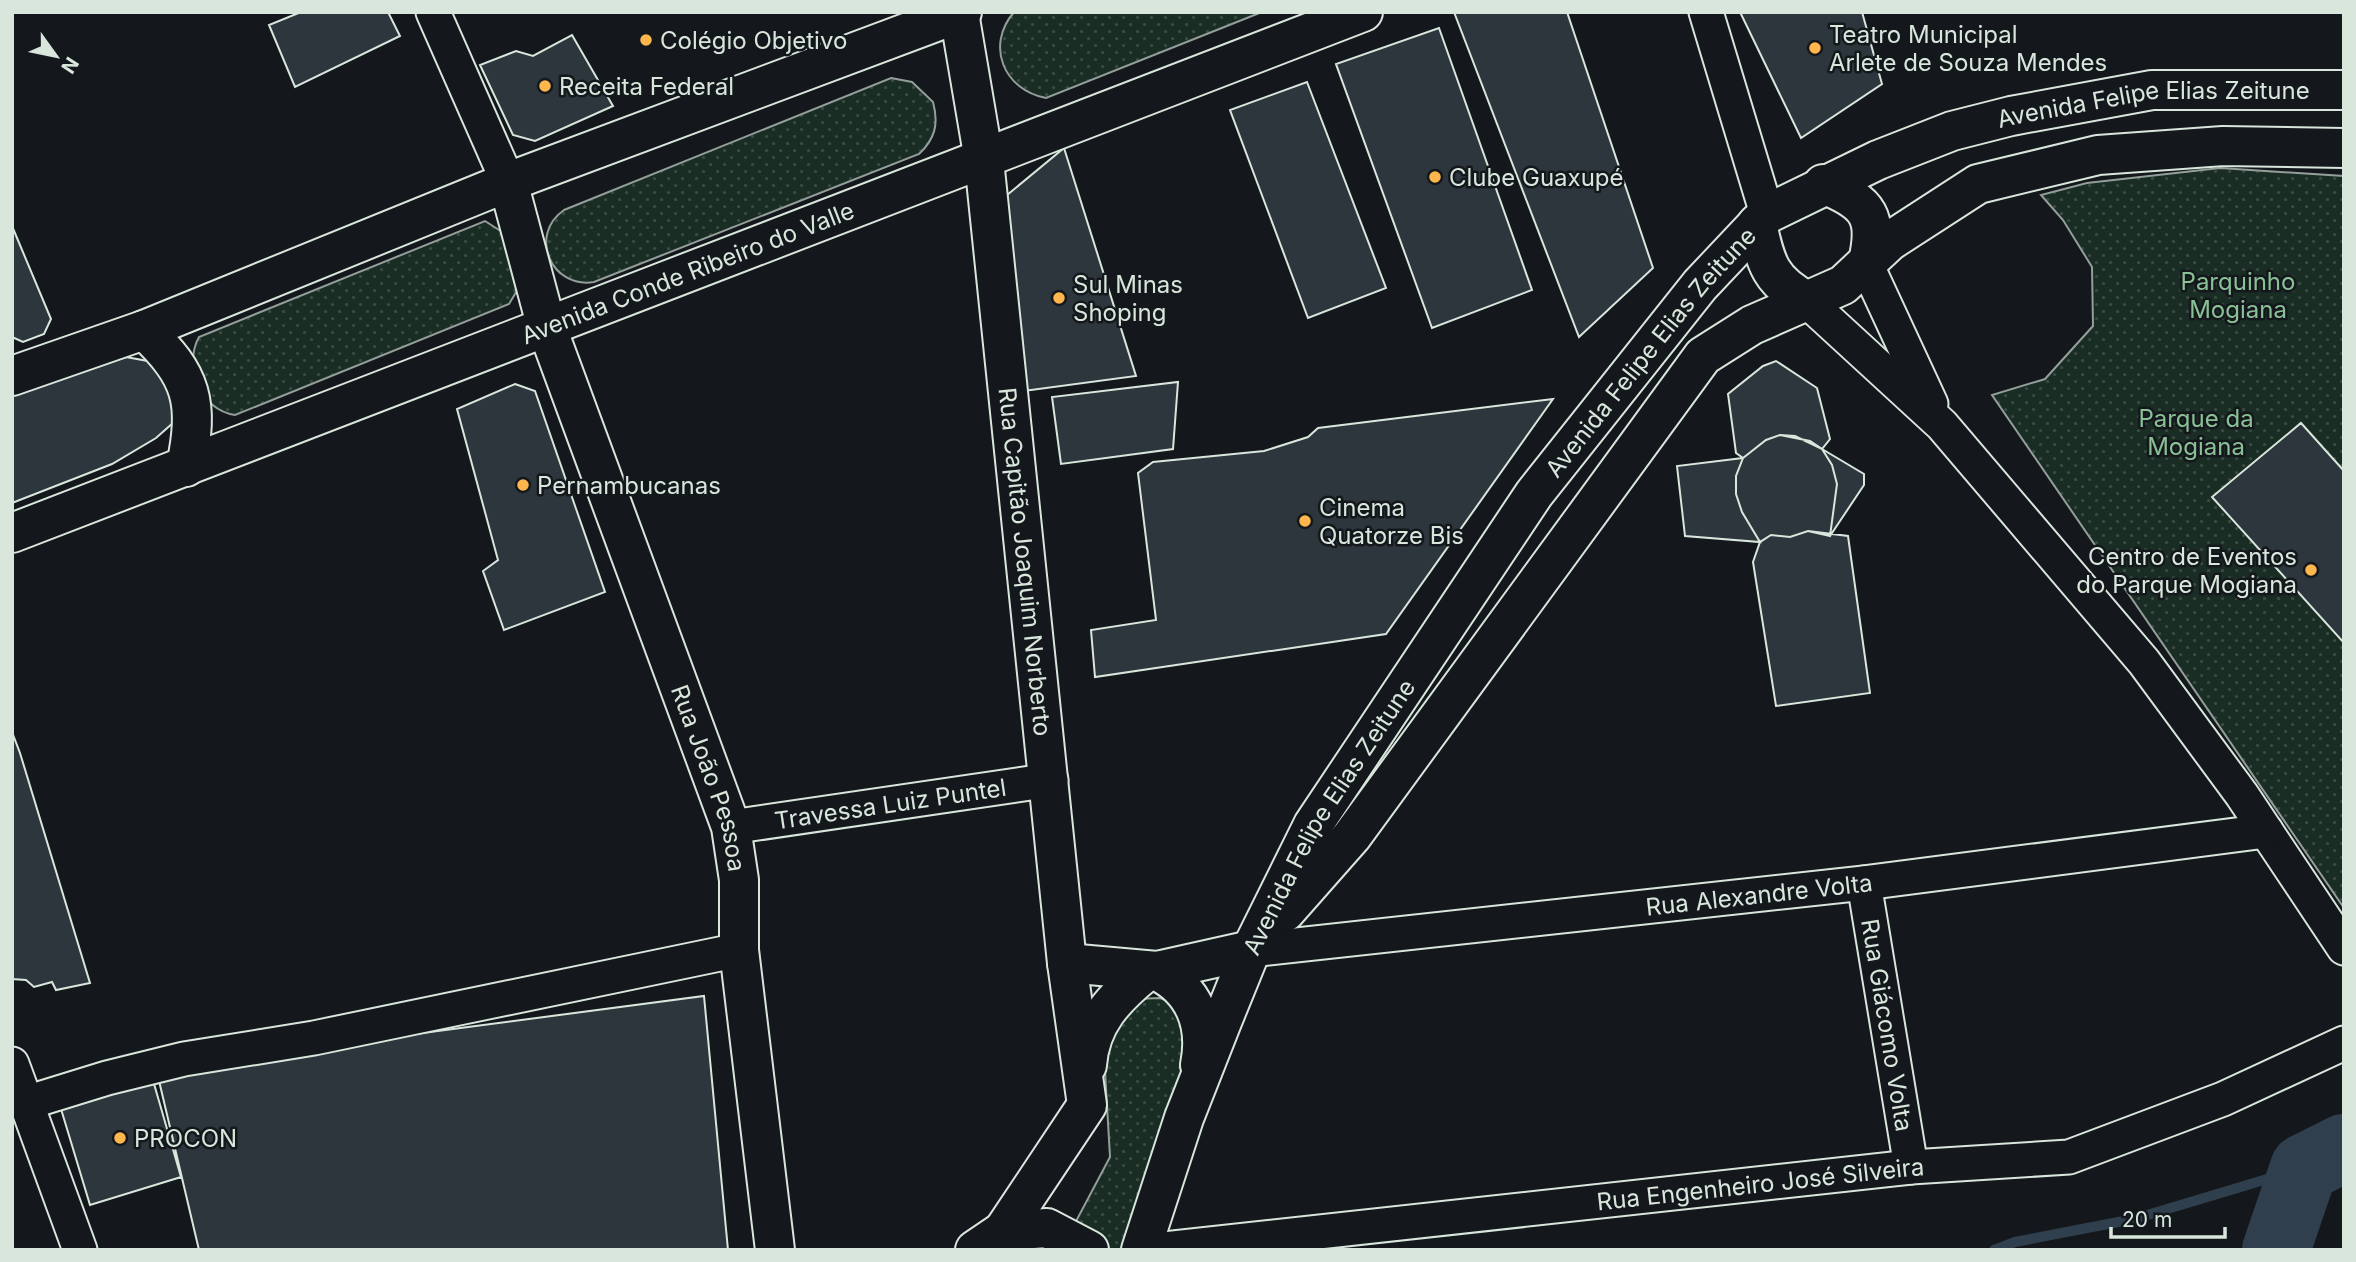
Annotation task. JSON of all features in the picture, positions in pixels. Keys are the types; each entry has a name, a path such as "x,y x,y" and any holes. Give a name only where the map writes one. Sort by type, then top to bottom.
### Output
{"main road":[{"name":"Avenida Conde Ribeiro do Valle","path":"12,533 1363,12"},
{"path":"12,376 144,330 508,182 960,13"},
{"name":"Rua Capitão Joaquim Norberto","path":"960,13 984,160 1051,780 1067,963 1085,1096"},
{"name":"Avenida Felipe Elias Zeitune","path":"1251,950 1313,825 1534,494 1700,285 1762,219 1823,184 1952,131 2011,116 2152,90 2344,89"},
{"name":"Avenida Felipe Elias Zeitune","path":"1251,950 1352,836 1703,356 1752,325 1843,285 1867,266 1890,242 1978,184 2098,155 2223,146 2344,148"},
{"name":"Rua João Pessoa","path":"508,182 547,328 731,827 739,880 739,950 775,1250"},
{"path":"1823,184 1851,195 1871,218 1874,237 1867,266"},
{"path":"1762,219 1772,274 1787,291 1807,302"},
{"path":"144,330 174,358 192,398 193,430 186,467"},
{"path":"989,1240 1087,1105 1085,1096 1089,1044 1102,1014 1152,971 1251,950"},
{"path":"1188,1107 1251,950"},
{"path":"1067,963 1152,971 1177,981 1194,1002 1201,1029 1201,1059 1188,1107 1141,1250"},
{"path":"989,1240 1047,1228 1088,1250"}],"street":[{"path":"433,12 508,182"},
{"path":"1706,12 1762,219"},
{"path":"1867,266 1910,365 1942,425"},
{"path":"1807,302 1942,425 2144,662 2266,831 2344,948"},
{"name":"Travessa Luiz Puntel","path":"731,827 1051,780"},
{"name":"Rua Alexandre Volta","path":"1251,950 1864,883 2266,831"},
{"name":"Rua Giácomo Volta","path":"1864,883 1911,1167"},
{"path":"26,1103 107,1078 184,1059 314,1038 739,950"},
{"name":"Rua Engenheiro José Silveira","path":"1155,1250 1911,1167 2069,1157 2223,1100 2344,1043"},
{"path":"12,1064 80,1250"}],"green space":[{"path":"1014,12 1262,12 1046,98 1019,86 1003,65 1001,39 1005,25"},
{"path":"891,78 912,82 933,102 936,117 934,131 929,143 919,154 594,282 579,282 566,277 556,269 549,258 547,233 553,221 564,210"},
{"name":"Parque da Mogiana","path":"2220,168 2344,176 2344,908 1992,395 2045,379 2093,326 2092,267 2063,220 2041,195 2087,183"},
{"path":"485,221 507,235 518,289 509,304 235,415 212,405 204,396 194,373 193,361 199,337"},
{"path":"1160,998 1178,1005 1189,1046 1130,1250 1098,1250 1074,1225 1110,1157 1103,1036 1135,999"}],"building":[{"path":"301,12 388,12 400,36 295,87 269,25"},
{"path":"1454,12 1567,12 1653,268 1579,337"},
{"name":"Teatro Municipal Arlete de Souza Mendes","path":"1740,12 1862,12 1882,84 1801,138"},
{"name":"Clube Guaxupé","path":"1439,28 1532,290 1432,328 1336,64"},
{"name":"Receita Federal","path":"572,35 613,106 535,141 513,135 480,65 516,51 533,56"},
{"path":"1307,82 1386,288 1308,318 1230,110"},
{"name":"Sul Minas Shoping","path":"1064,148 1136,376 1016,392 995,205"},
{"path":"12,226 51,319 44,334 23,342 12,337"},
{"path":"126,357 153,362 173,382 174,422 156,438 112,464 12,503 12,393"},
{"path":"1776,361 1817,388 1830,439 1822,449 1795,436 1780,435 1766,440 1743,458 1736,453 1728,394 1763,366"},
{"path":"1178,382 1173,449 1061,464 1052,397"},
{"name":"Pernambucanas","path":"515,384 535,391 605,592 504,630 483,571 498,560 457,409"},
{"name":"Cinema Quatorze Bis","path":"1553,399 1386,634 1095,677 1091,630 1156,620 1138,473 1153,462 1264,451 1308,437 1318,428"},
{"name":"Centro de Eventos do Parque Mogiana","path":"2301,423 2344,471 2344,643 2212,497"},
{"path":"1780,435 1810,441 1822,449 1832,465 1837,484 1830,536 1808,531 1790,537 1771,535 1760,542 1742,512 1736,494 1736,476 1743,458 1766,440"},
{"path":"1822,449 1864,474 1864,485 1830,536 1837,484 1832,465"},
{"path":"1743,458 1736,476 1736,494 1742,512 1760,542 1685,536 1677,466"},
{"path":"1808,531 1848,536 1870,693 1776,706 1753,562 1760,542 1771,535 1790,537"},
{"path":"12,732 90,983 56,990 52,982 34,987 26,980 12,979"},
{"path":"704,996 728,1250 199,1250 156,1068"},
{"name":"PROCON","path":"150,1070 181,1177 90,1205 58,1099"}],"waterway":[{"path":"2276,1250 2304,1168 2344,1148"},
{"path":"1994,1250 2015,1242 2134,1219 2304,1168"}],"place":[{"name":"Colégio Objetivo","path":"646,40"},
{"name":"Teatro Municipal Arlete de Souza Mendes","path":"1815,48"},
{"name":"Receita Federal","path":"545,86"},
{"name":"Clube Guaxupé","path":"1435,177"},
{"name":"Sul Minas Shoping","path":"1059,298"},
{"name":"Pernambucanas","path":"523,485"},
{"name":"Cinema Quatorze Bis","path":"1305,521"},
{"name":"Centro de Eventos do Parque Mogiana","path":"2311,570"},
{"name":"PROCON","path":"120,1138"}],"park label":[{"name":"Parquinho Mogiana","path":"2238,295"}]}
